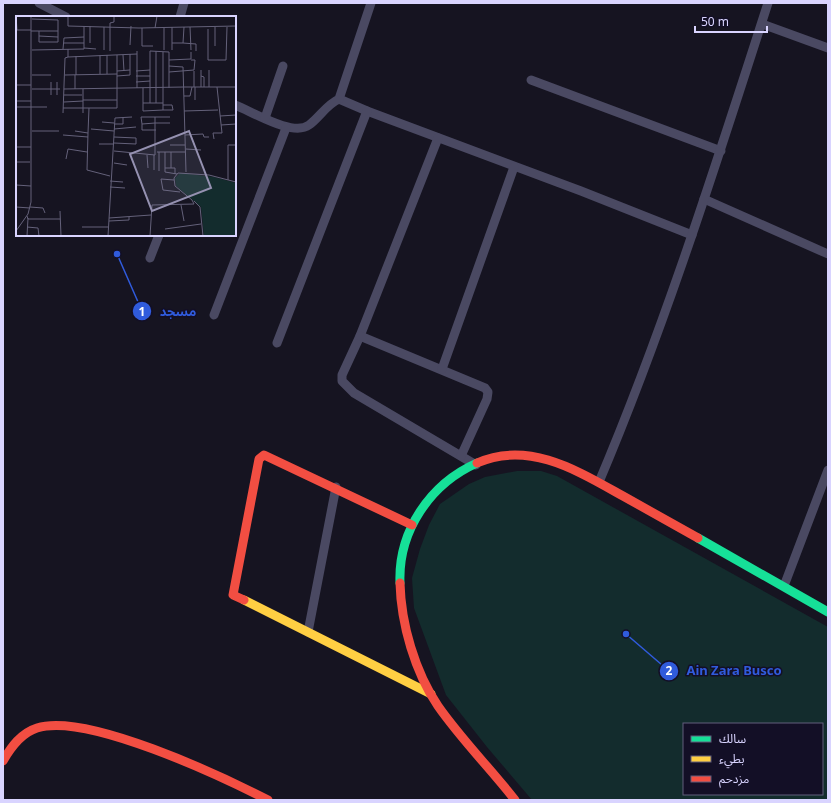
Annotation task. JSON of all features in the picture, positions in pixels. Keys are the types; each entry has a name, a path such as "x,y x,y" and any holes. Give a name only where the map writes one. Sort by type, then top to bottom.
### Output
{"main road":[{"path":"412,525 336,487 264,455 259,459 233,595 431,694"},
{"path":"515,800 448,718 431,694 410,639 401,599 401,557 406,538 426,502 447,479 476,464 505,456 528,456 573,468 828,612"},
{"path":"3,761 15,742 35,728 62,725 79,727 171,755 210,771 268,800"}],"street":[{"path":"40,3 64,16"},
{"path":"180,16 184,3"},
{"path":"236,105 286,128 303,129 309,125 328,105 339,99 371,3"},
{"path":"599,482 613,450 692,234 721,151 768,3"},
{"path":"762,24 828,48"},
{"path":"265,118 283,66"},
{"path":"531,80 721,151"},
{"path":"339,99 514,167 581,190 692,234"},
{"path":"277,342 367,111"},
{"path":"214,315 286,128"},
{"path":"438,138 360,336 342,375 342,381 346,387 476,464"},
{"path":"442,369 514,167"},
{"path":"704,199 828,254"},
{"path":"150,258 159,236"},
{"path":"360,336 485,388 488,392 487,399 461,456"},
{"path":"784,586 828,470"},
{"path":"308,632 336,487"}],"green space":[{"path":"517,471 541,471 557,476 828,627 828,800 532,800 487,747 446,695 414,608 412,578 420,549 429,525 440,504 469,484 485,477"}],"traffic: fast":[{"path":"400,583 401,564 405,545 411,528 420,511 431,496 445,483 460,472 477,463"},
{"path":"698,538 828,612"}],"traffic: slow":[{"path":"244,600 431,694"}],"traffic: jam":[{"path":"244,600 233,595 259,459 264,455 412,525"},
{"path":"477,463 496,457 515,455 534,457 553,462 589,477 698,538"},
{"path":"400,583 406,631 422,678 438,706 456,730 515,800"},
{"path":"3,761 17,741 31,730 59,726 87,729 119,737 187,762 268,800"}],"place":[{"name":"مسجد","path":"117,254"},
{"name":"Ain Zara Busco","path":"626,634"}]}
